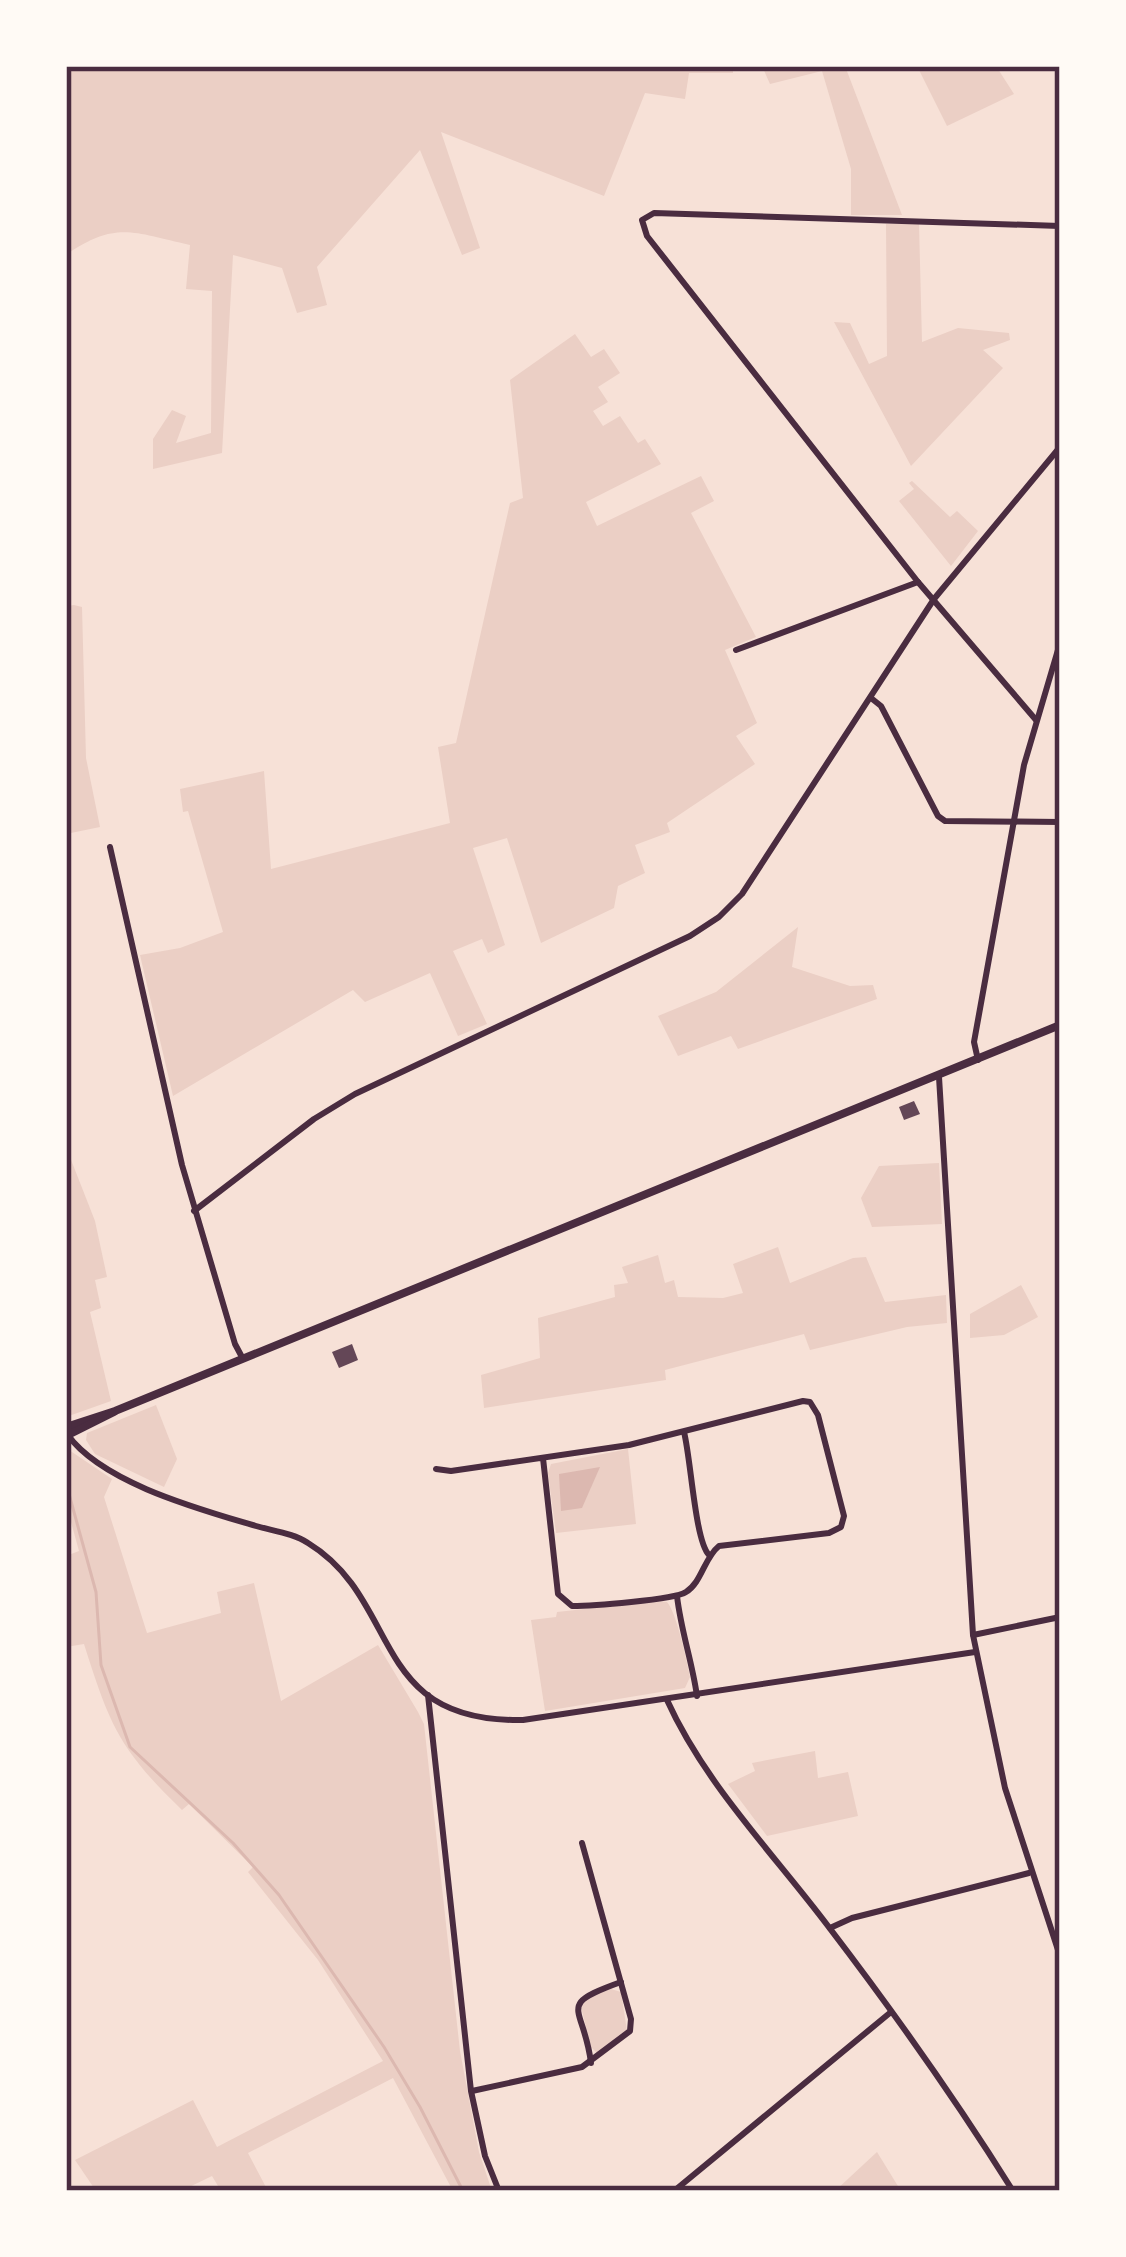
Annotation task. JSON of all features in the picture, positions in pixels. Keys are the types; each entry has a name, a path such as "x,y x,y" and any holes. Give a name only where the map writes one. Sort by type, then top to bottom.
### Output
{"street":[{"path":"1036,720 918,582 646,236 642,220 654,213 1060,226"},
{"path":"194,1211 356,1094 663,950 718,917 760,868 934,598 1060,447"},
{"path":"736,650 918,582"},
{"path":"979,1060 974,1042 1012,824 1060,643"},
{"path":"871,697 881,706 938,816 959,824 1060,822"},
{"path":"110,847 194,1211 243,1360"},
{"path":"975,1652 697,1696 492,1721 460,1713 428,1696 402,1669 349,1582 329,1558 304,1540 129,1480 82,1454 66,1432 1060,1025"},
{"path":"939,1077 975,1652 1005,1788 1060,1956"},
{"path":"436,1469 451,1472 629,1445 797,1401 810,1402 818,1415 843,1505 843,1522 835,1531 725,1545 710,1556 694,1584 677,1596 579,1606 562,1600 543,1459"},
{"path":"684,1431 700,1543 710,1556"},
{"path":"677,1596 682,1641 692,1662 697,1696"},
{"path":"973,1635 1060,1617"},
{"path":"428,1696 471,2091 485,2156 499,2191"},
{"path":"667,1700 705,1768 830,1928 1013,2191"},
{"path":"471,2091 575,2070 630,2031 631,2019 582,1843"},
{"path":"830,1928 852,1918 1030,1873"},
{"path":"591,2063 579,2002 589,1992 621,1982"},
{"path":"674,2191 891,2012"}],"shaded area":[{"path":"66,66 733,66 733,73 689,73 685,99 645,93 604,196 441,132 480,248 462,255 420,150 317,267 327,305 297,313 282,268 233,255 222,453 153,469 153,439 172,410 186,416 176,443 211,433 212,291 186,289 190,245 112,233 66,255"},
{"path":"762,66 845,66 902,215 851,215 851,169 822,71 770,84"},
{"path":"917,66 996,66 1014,94 947,126"},
{"path":"886,224 919,224 922,342 958,328 1009,333 1010,340 983,350 1003,368 911,466 834,322 850,323 869,364 887,356"},
{"path":"575,334 591,357 604,349 620,373 598,387 608,402 593,411 603,426 620,416 638,443 645,439 661,464 586,502 597,526 701,476 714,501 691,513 756,637 725,650 757,723 736,736 755,764 667,823 670,832 635,845 645,873 618,886 614,908 541,943 507,838 473,848 505,945 488,953 482,939 453,951 487,1024 458,1036 430,973 365,1002 353,990 173,1096 140,955 180,948 223,932 188,811 183,812 180,789 264,771 271,869 450,823 438,747 456,743 510,503 523,498 510,380"},
{"path":"912,481 950,517 957,511 978,531 951,566 899,501 914,489"},
{"path":"66,606 82,607 86,758 100,827 66,834"},
{"path":"798,927 792,967 850,986 873,985 877,999 738,1049 731,1036 678,1056 658,1016 716,992"},
{"path":"66,1147 95,1221 107,1277 95,1280 101,1308 90,1312 111,1401 66,1417"},
{"path":"939,1163 942,1224 872,1227 861,1198 879,1166"},
{"path":"778,1247 790,1283 866,1257 885,1302 946,1295 947,1323 907,1327 810,1350 804,1334 665,1370 666,1380 484,1408 481,1375 540,1358 538,1318 615,1297 614,1285 628,1283 622,1267 658,1255 665,1283 674,1280 678,1297 723,1298 743,1293 733,1264"},
{"path":"1021,1285 1038,1317 1004,1335 970,1338 970,1314"},
{"path":"156,1405 177,1459 164,1487 95,1454 86,1440 87,1433"},
{"path":"66,1448 112,1479 104,1497 147,1633 221,1613 217,1592 254,1583 281,1701 378,1645 418,1712 424,1724 460,2051 479,2152 492,2191 453,2191 393,2078 248,2153 268,2191 221,2191 212,2176 181,2191 96,2191 75,2160 193,2100 217,2147 383,2061 318,1960 248,1872 253,1867 189,1804 182,1810 130,1752 101,1696 84,1644 66,1647 66,1556 79,1551 66,1504"},
{"path":"628,1449 636,1524 556,1533 548,1473 551,1464"},
{"path":"600,1467 582,1508 561,1511 559,1474"},
{"path":"667,1602 677,1625 690,1677 685,1688 545,1711 531,1620 556,1617 557,1612"},
{"path":"815,1751 818,1778 848,1772 858,1816 767,1836 728,1784 755,1771 752,1763"},
{"path":"611,1989 621,1992 627,2031 598,2054 591,2047 581,2007 587,1997"},
{"path":"877,2152 901,2191 835,2191"}],"building":[{"path":"914,1101 920,1114 904,1120 899,1107"},
{"path":"352,1344 358,1360 339,1368 332,1352"}],"waterway":[{"path":"66,1483 96,1592 101,1665 130,1747 233,1843 279,1895 384,2047 463,2191"}]}
